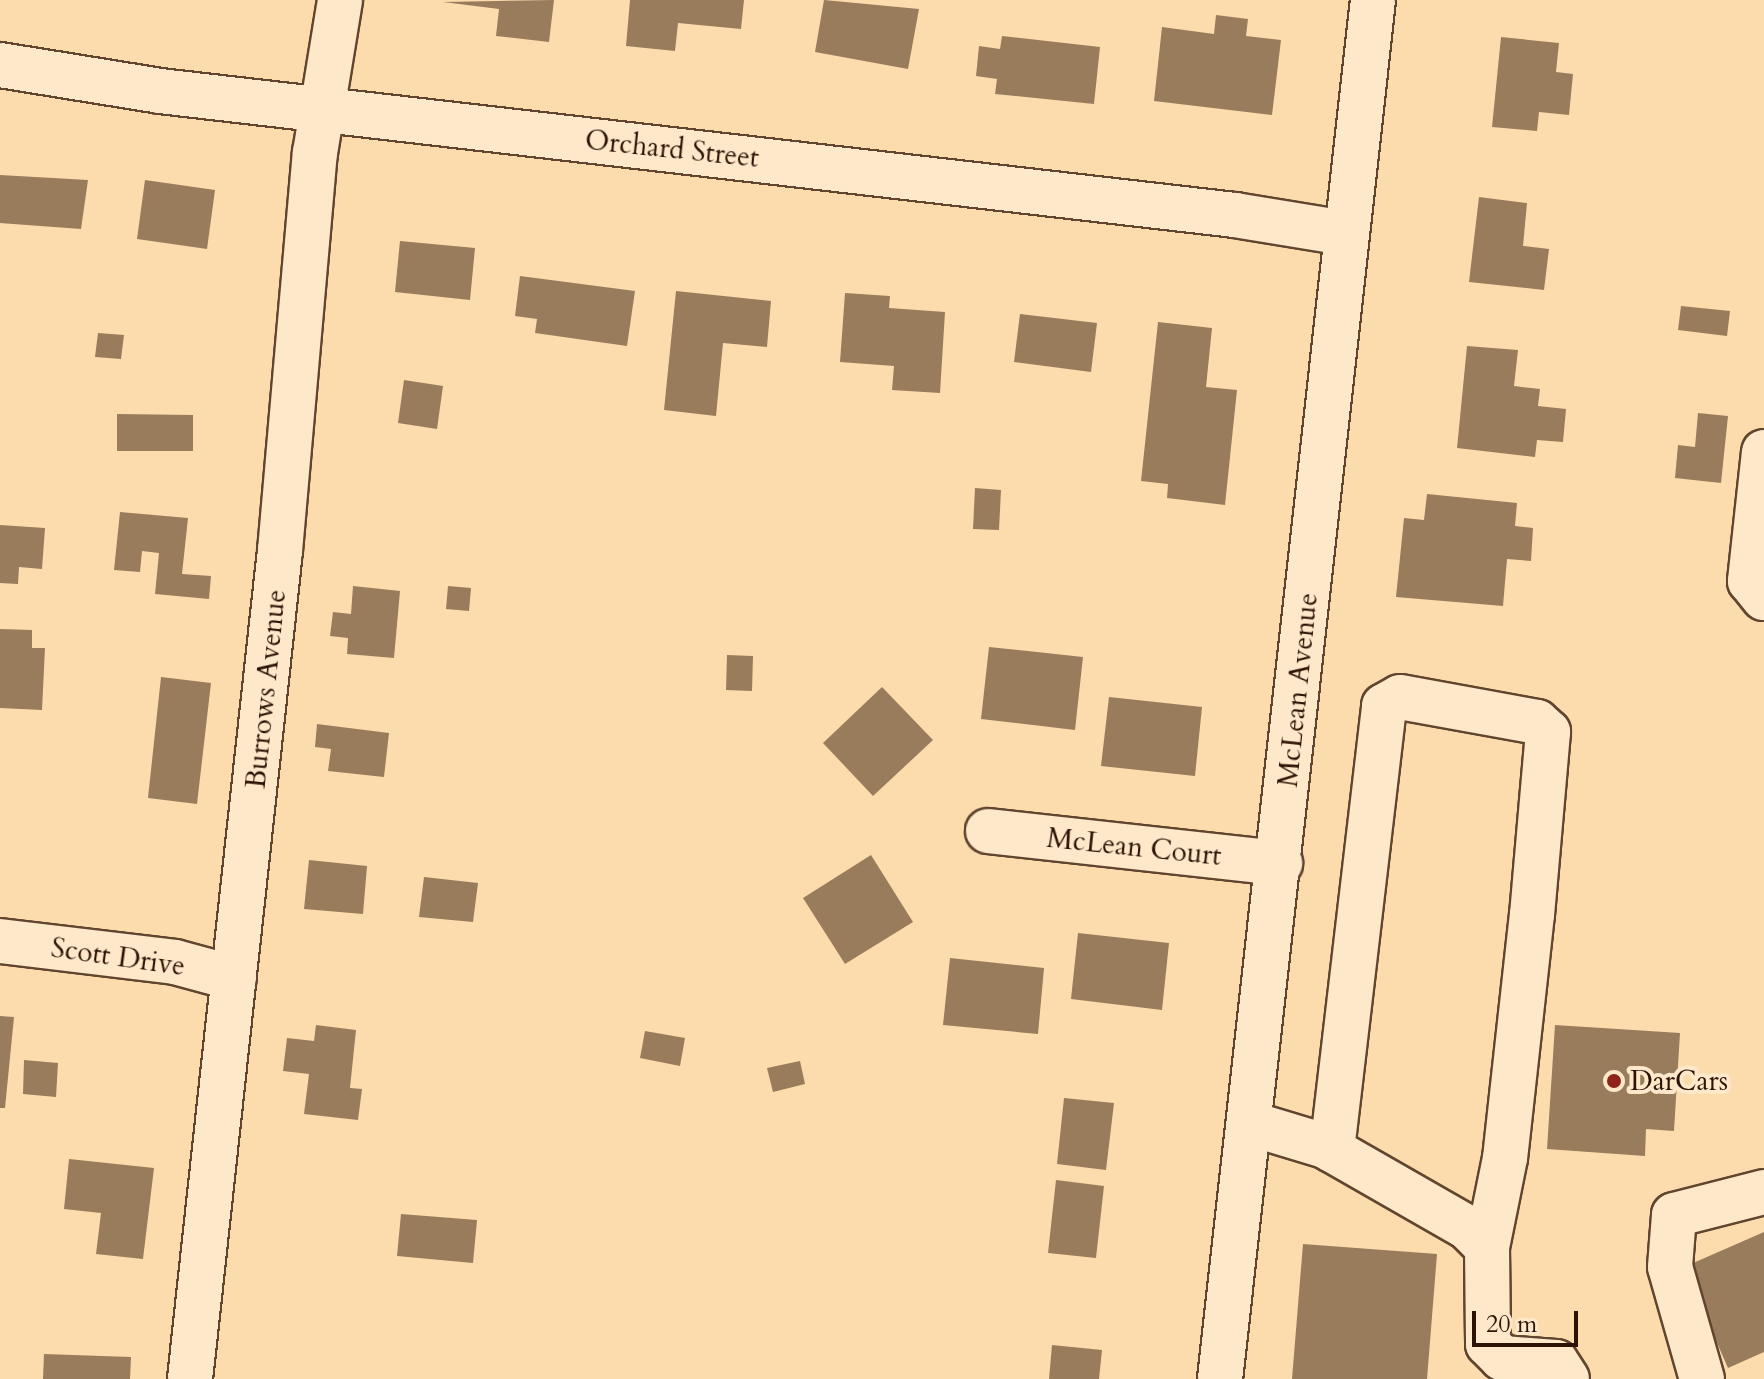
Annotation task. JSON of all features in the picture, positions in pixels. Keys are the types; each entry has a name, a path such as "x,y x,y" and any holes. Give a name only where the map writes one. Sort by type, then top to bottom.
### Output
{"street":[{"name":"Burrows Avenue","path":"190,1379 234,978 321,110 340,0"},
{"name":"McLean Avenue","path":"1220,1379 1252,1124 1345,233 1373,0"},
{"name":"Orchard Street","path":"0,65 321,110 1204,211 1345,233"},
{"path":"1764,452 1750,581 1764,598"},
{"path":"1332,1150 1384,706 1400,697 1537,722 1548,732 1505,1158 1487,1247 1488,1344 1502,1358 1556,1362 1567,1379"},
{"name":"McLean Court","path":"988,831 1280,863"},
{"name":"Scott Drive","path":"0,941 175,962 234,978"},
{"path":"1252,1124 1332,1150 1468,1228 1487,1247"},
{"path":"1702,1379 1670,1267 1674,1215 1764,1192"}],"building":[{"path":"554,0 549,42 496,36 499,9 443,2"},
{"path":"630,0 744,0 741,29 678,23 675,51 626,46"},
{"path":"824,0 919,9 908,69 815,52"},
{"path":"1216,15 1248,19 1246,36 1281,40 1272,115 1154,101 1162,27 1214,34"},
{"path":"1002,36 1100,47 1094,104 995,94 997,79 976,76 979,46 1000,49"},
{"path":"1501,37 1559,43 1556,72 1573,74 1569,115 1539,112 1537,131 1492,127"},
{"path":"0,175 88,180 81,229 0,223"},
{"path":"145,180 215,190 207,249 137,239"},
{"path":"1479,197 1527,203 1523,246 1549,249 1544,290 1469,282"},
{"path":"400,241 475,248 470,300 395,292"},
{"path":"520,276 635,291 627,346 535,333 537,319 515,316"},
{"path":"676,291 771,301 767,347 723,343 716,416 664,410"},
{"path":"845,293 890,296 889,308 945,312 940,393 892,390 894,366 840,362"},
{"path":"1681,306 1730,311 1727,336 1678,330"},
{"path":"1020,314 1097,323 1091,372 1014,362"},
{"path":"1158,322 1212,328 1206,387 1237,390 1225,505 1167,498 1168,484 1141,481"},
{"path":"98,333 124,335 121,359 95,357"},
{"path":"1467,346 1518,350 1514,386 1540,389 1538,406 1566,409 1563,442 1537,440 1535,457 1457,448"},
{"path":"404,380 443,386 437,429 398,423"},
{"path":"1698,413 1728,416 1721,483 1675,478 1678,445 1695,447"},
{"path":"117,414 193,415 193,451 117,451"},
{"path":"975,488 1001,490 999,530 973,529"},
{"path":"1427,494 1517,503 1515,526 1533,528 1531,561 1507,559 1503,606 1396,597 1404,518 1424,520"},
{"path":"120,512 188,518 182,574 211,576 209,599 155,594 159,553 142,551 140,572 114,570"},
{"path":"0,525 45,528 42,569 19,567 18,584 0,583"},
{"path":"353,586 400,591 394,658 347,654 348,638 330,636 333,612 351,614"},
{"path":"448,586 471,588 469,611 446,609"},
{"path":"0,629 32,630 32,648 45,648 42,710 0,708"},
{"path":"989,647 1083,657 1075,730 981,719"},
{"path":"727,655 753,656 752,691 726,690"},
{"path":"161,677 211,683 197,804 148,798"},
{"path":"882,687 933,740 873,796 823,743"},
{"path":"1109,697 1202,707 1195,776 1101,766"},
{"path":"317,724 389,733 384,777 328,771 331,749 315,747"},
{"path":"871,855 913,922 845,964 803,898"},
{"path":"309,860 367,866 363,914 304,909"},
{"path":"424,877 478,883 473,922 419,917"},
{"path":"1078,933 1169,943 1162,1010 1071,999"},
{"path":"950,958 1044,968 1038,1034 943,1025"},
{"path":"0,1016 14,1017 5,1108 0,1108"},
{"path":"316,1025 356,1030 350,1088 362,1089 358,1120 304,1114 309,1074 283,1071 287,1038 314,1041"},
{"name":"DarCars","path":"1555,1025 1680,1033 1674,1131 1646,1129 1645,1156 1547,1149"},
{"path":"645,1031 685,1038 680,1066 640,1058"},
{"path":"24,1060 58,1063 56,1097 23,1094"},
{"path":"800,1061 805,1084 773,1092 767,1068"},
{"path":"1064,1098 1114,1103 1106,1170 1057,1164"},
{"path":"69,1159 154,1168 143,1259 96,1254 101,1213 64,1209"},
{"path":"1056,1180 1104,1186 1096,1258 1048,1253"},
{"path":"401,1214 477,1220 473,1263 397,1256"},
{"path":"1764,1232 1764,1352 1728,1368 1684,1267"},
{"path":"1303,1244 1437,1254 1427,1379 1292,1379"},
{"path":"1052,1345 1102,1350 1099,1379 1049,1379"},
{"path":"44,1354 131,1357 130,1379 43,1379"}],"place":[{"name":"DarCars","path":"1614,1081"}]}
